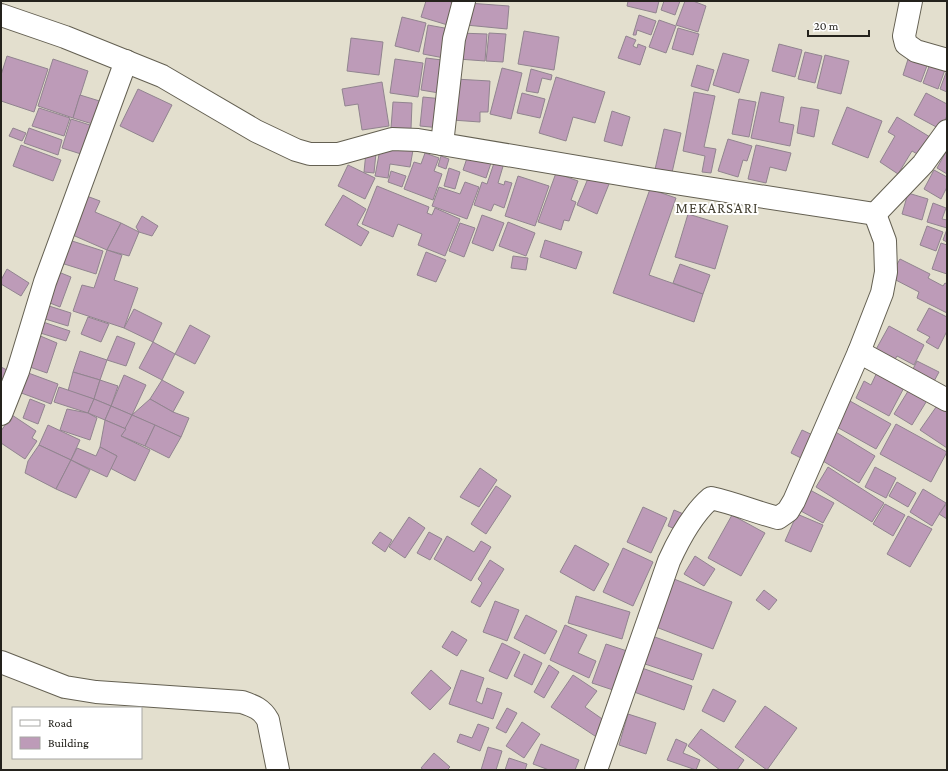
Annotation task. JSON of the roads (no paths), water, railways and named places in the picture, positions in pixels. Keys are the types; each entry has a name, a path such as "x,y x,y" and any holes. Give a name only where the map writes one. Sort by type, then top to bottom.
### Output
{"street":[{"path":"442,144 454,39 464,1"},
{"path":"911,1 904,36 906,44 916,51 947,60"},
{"path":"1,15 126,61 162,76 256,131 296,150 310,154 338,154 392,138 418,140 649,179 875,214"},
{"path":"1,414 18,371 43,288 126,61"},
{"path":"875,214 923,164 947,131"},
{"path":"596,770 669,561 676,544 701,506 711,498 731,502 778,518 788,511 859,352 882,293 886,272 885,241 875,214"},
{"path":"859,352 947,400"},
{"path":"1,662 65,688 96,692 242,702 252,705 264,713 268,720 278,770"}],"district":[{"name":"MEKARSARI","path":"717,208"}]}
